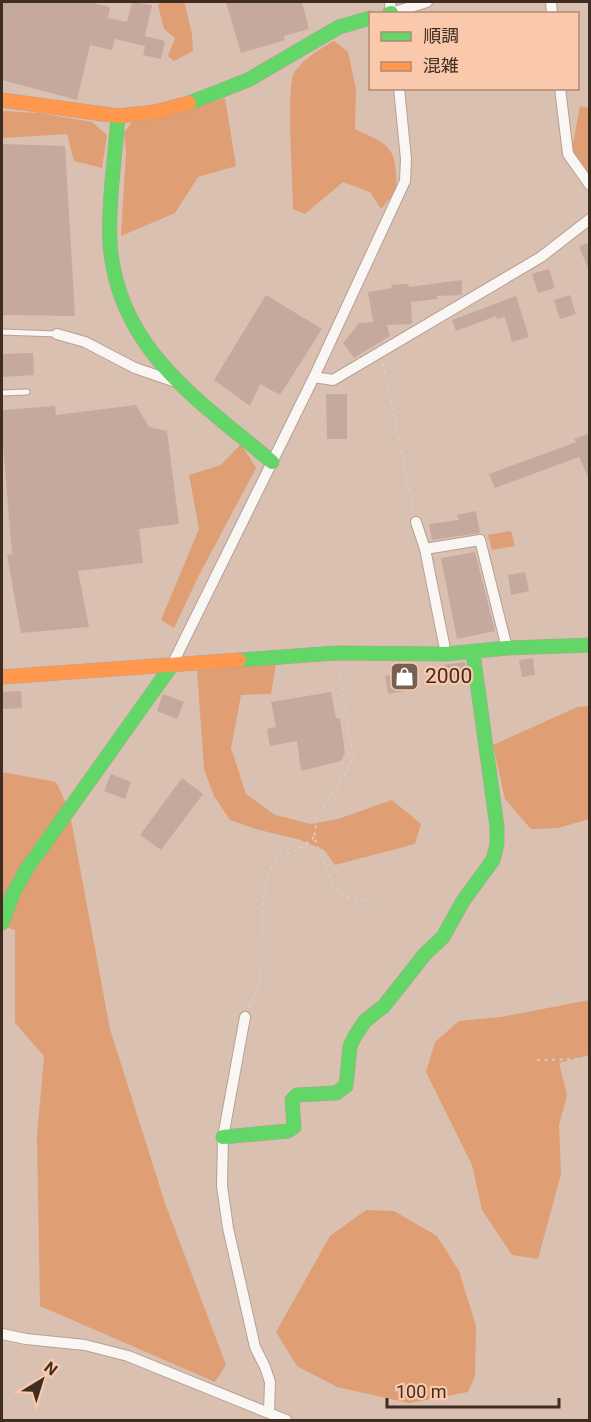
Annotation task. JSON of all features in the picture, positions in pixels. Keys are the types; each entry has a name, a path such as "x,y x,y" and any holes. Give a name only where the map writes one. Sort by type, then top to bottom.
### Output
{"street":[{"path":"393,12 427,2"},
{"path":"2,100 118,116 135,116 177,107 263,72 340,26 369,18"},
{"path":"2,923 13,894 26,870 172,665 314,377 405,181 406,159 399,90"},
{"path":"560,90 568,154 590,185"},
{"path":"118,116 110,231 112,261 121,299 154,357 179,383 272,462"},
{"path":"314,377 333,380 541,257 590,219"},
{"path":"57,334 85,342 135,368 179,383"},
{"path":"416,522 425,549 446,654"},
{"path":"425,549 480,540 507,648"},
{"path":"2,677 336,653 446,654 507,648 590,645"},
{"path":"223,1137 288,1131 294,1126 292,1100 297,1095 336,1093 346,1086 350,1046 355,1036 365,1021 384,1006 425,954 443,937 463,901 493,860 497,844 497,827 473,653"},
{"path":"245,1017 223,1137 222,1186 228,1228 255,1347 270,1382 269,1413"},
{"path":"2,1334 26,1340 86,1345 129,1356 286,1420"}],"lane":[{"path":"2,332 57,334"},
{"path":"2,393 27,392"}],"path":[{"path":"381,351 416,522"},
{"path":"336,653 352,757 345,775 317,817 314,837 333,886 344,896 373,902"},
{"path":"245,1017 258,987 261,970 263,898 269,871 280,856 298,850 314,837"},
{"path":"537,1060 590,1059"}],"shaded area":[{"path":"161,2 185,4 192,34 193,51 174,61 168,56 175,38 164,29 158,5"},
{"path":"334,41 348,52 356,89 355,129 378,140 390,150 395,165 397,190 381,209 370,192 343,182 305,214 293,209 290,116 292,82 294,73 302,63"},
{"path":"225,98 236,166 198,177 175,213 121,236 126,152 124,133 132,122"},
{"path":"580,106 589,108 589,177 572,149"},
{"path":"2,111 39,113 92,122 107,135 102,168 74,161 67,134 2,138"},
{"path":"241,444 256,468 198,577 174,628 161,620 199,529 189,475 221,465"},
{"path":"511,531 515,546 492,550 488,535"},
{"path":"276,663 271,694 241,695 231,748 246,794 275,815 311,824 338,819 392,800 421,824 415,844 335,865 324,850 298,839 259,830 230,820 214,796 204,769 197,670"},
{"path":"589,706 589,819 558,828 531,829 505,799 493,745 577,707"},
{"path":"2,772 56,782 69,809 110,1029 165,1203 226,1365 215,1382 40,1306 37,1136 44,1056 15,1023 15,930 2,926"},
{"path":"589,1000 589,1055 559,1063 567,1095 559,1125 561,1174 538,1259 512,1255 482,1210 472,1165 426,1072 435,1042 459,1021 501,1017"},
{"path":"366,1210 394,1211 437,1236 459,1271 476,1326 475,1376 468,1392 409,1403 337,1387 297,1366 276,1332 330,1236"}],"building":[{"path":"2,2 88,2 110,7 108,18 127,22 132,2 152,5 145,36 165,41 161,59 143,55 145,46 115,39 112,50 90,45 77,100 2,80"},
{"path":"226,2 302,2 309,29 284,36 285,40 241,53"},
{"path":"2,144 65,146 75,316 2,315"},
{"path":"590,242 590,271 589,271 579,246"},
{"path":"549,269 555,288 538,293 532,274"},
{"path":"462,280 462,295 437,296 437,299 411,302 412,324 387,325 390,336 354,358 343,343 359,323 373,322 368,292 392,288 391,285 408,284 409,287"},
{"path":"266,295 322,329 280,395 260,384 250,406 214,380"},
{"path":"570,295 576,314 560,319 554,300"},
{"path":"516,296 529,337 512,342 505,317 497,319 496,316 456,331 452,320"},
{"path":"33,353 34,375 2,377 2,354"},
{"path":"326,394 347,394 347,439 327,439"},
{"path":"136,405 149,427 167,431 179,524 139,529 143,563 78,571 89,627 21,633 7,555 12,554 2,410 55,406 56,415"},
{"path":"590,433 590,481 579,457 495,488 489,474 576,442 574,439"},
{"path":"476,511 480,533 432,540 429,524 459,520 457,515"},
{"path":"475,552 495,631 457,639 441,558"},
{"path":"525,572 529,591 511,595 508,575"},
{"path":"533,658 535,675 522,677 519,660"},
{"path":"465,662 468,680 448,683 444,665"},
{"path":"406,672 410,690 388,694 385,676"},
{"path":"21,691 22,708 2,709 2,692"},
{"path":"331,692 336,718 340,718 345,753 341,761 301,771 297,741 270,746 267,729 276,727 271,702"},
{"path":"163,694 184,702 177,719 157,711"},
{"path":"111,774 131,782 125,799 104,791"},
{"path":"182,778 203,794 161,850 140,835"}],"traffic: fast":[{"path":"189,103 248,80 339,27 369,18"},
{"path":"118,116 111,196 110,244 116,281 128,314 146,343 167,370 217,417 272,462"},
{"path":"239,660 336,653 446,654 507,648 590,645"},
{"path":"223,1137 288,1131 294,1127 292,1100 297,1095 336,1093 346,1086 350,1046 355,1036 365,1021 384,1006 425,954 443,937 463,901 493,860 497,844 497,827 473,653"},
{"path":"2,923 13,894 26,870 172,665"}],"traffic: slow":[{"path":"2,100 118,116 155,112 189,103"},
{"path":"2,677 239,660"}],"place":[{"name":"2000","path":"404,676"}]}
